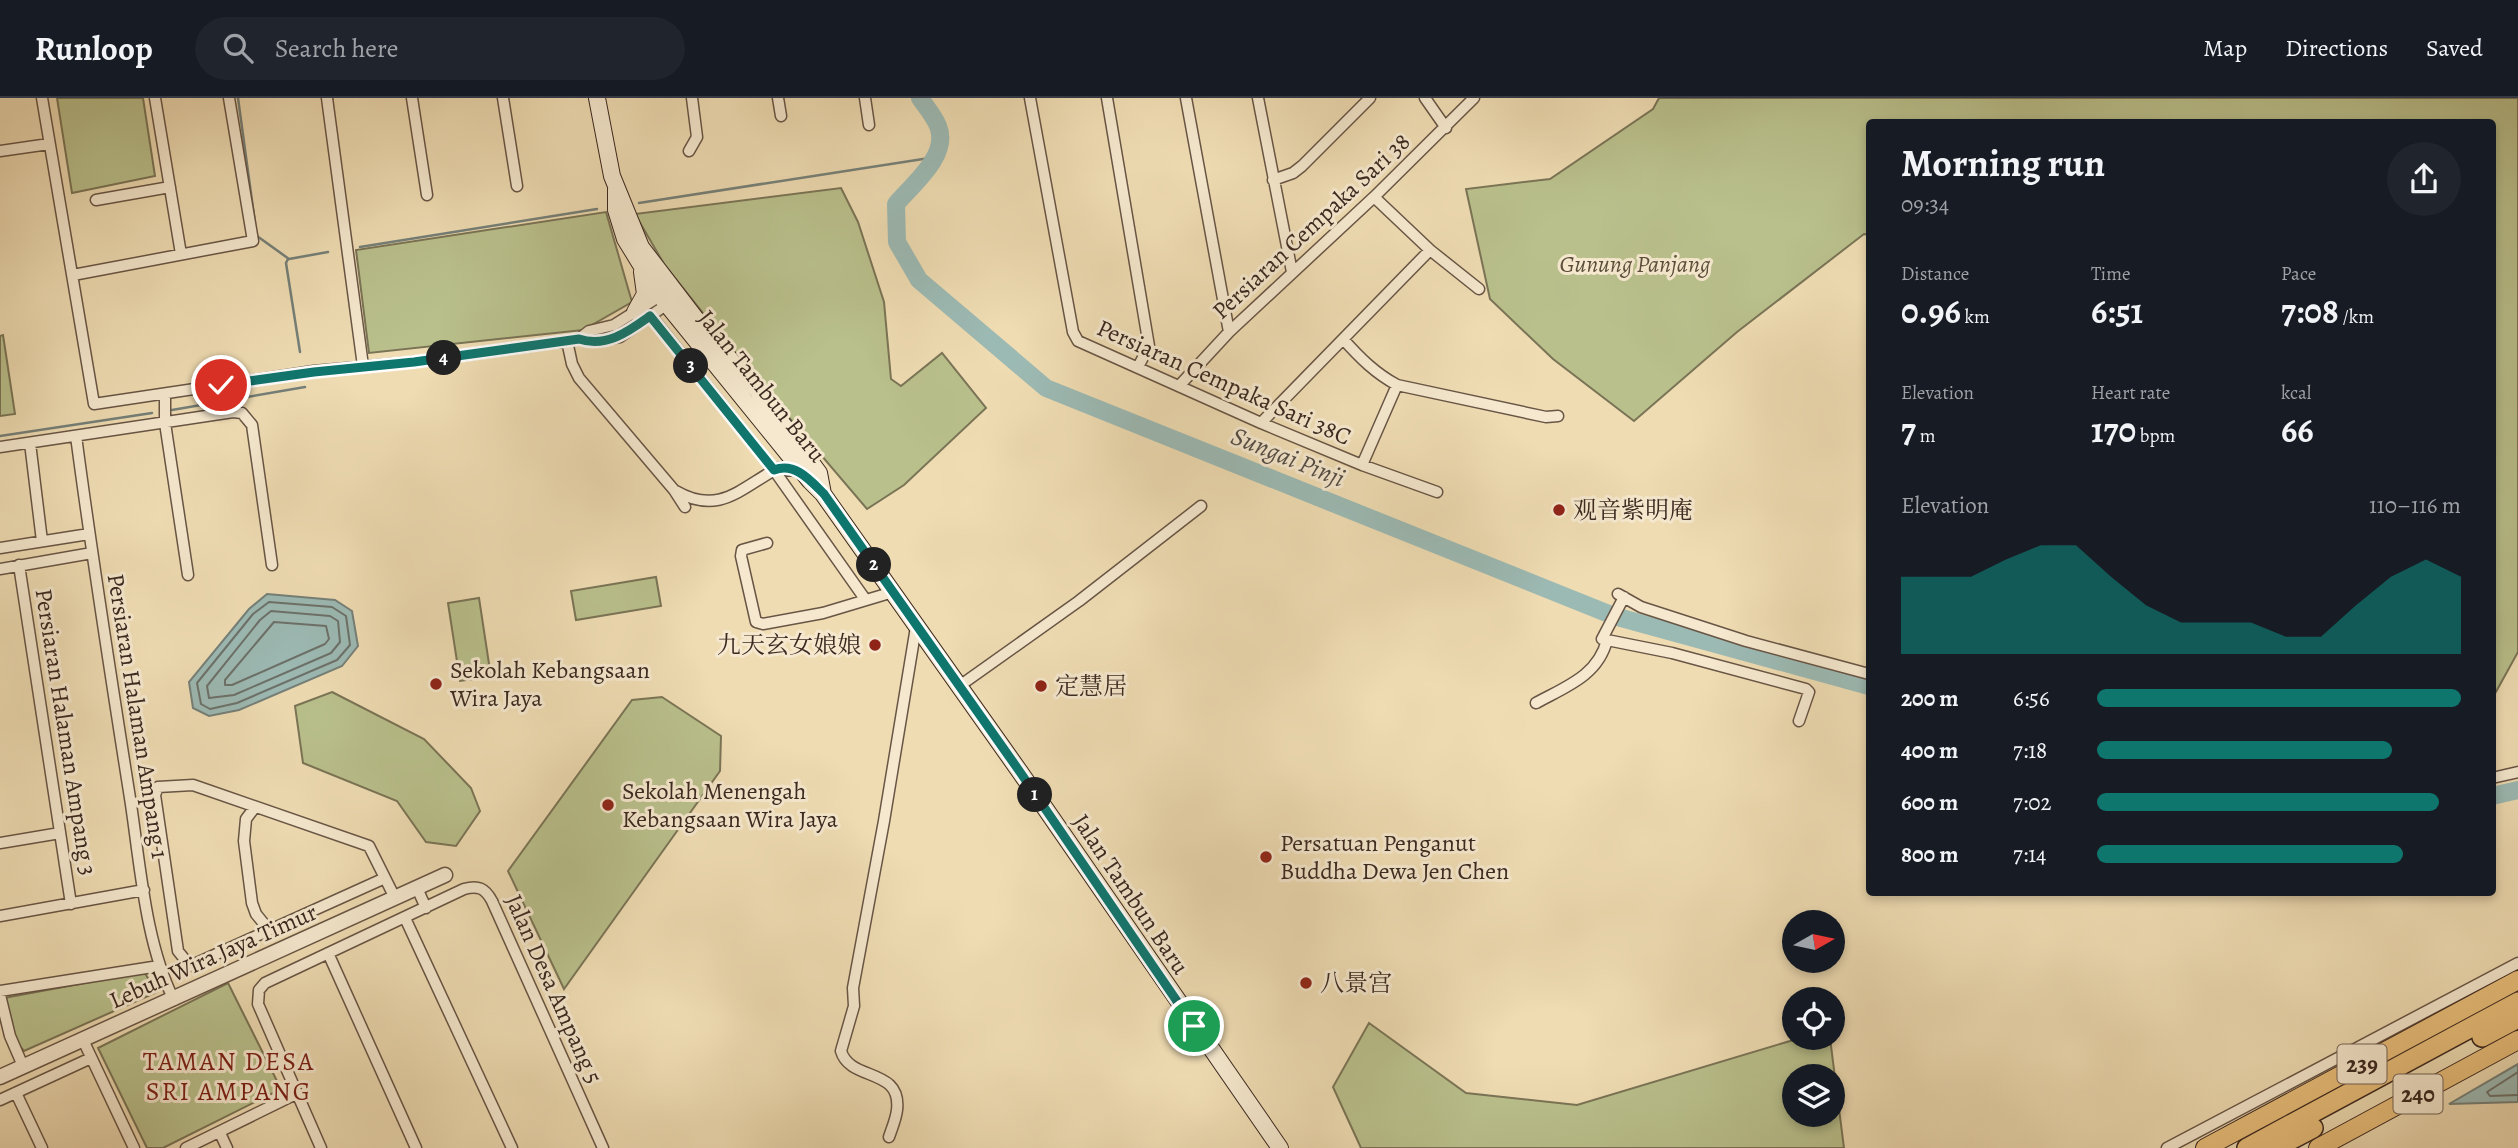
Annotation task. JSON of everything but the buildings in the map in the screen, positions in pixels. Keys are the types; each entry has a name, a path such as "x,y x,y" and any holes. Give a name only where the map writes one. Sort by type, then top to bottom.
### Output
{"highway":[{"path":"2247,1148 2518,1002"},
{"path":"2276,1148 2518,1018"}],"main road":[{"path":"597,98 616,189 619,224 638,262 646,286 643,314"},
{"path":"616,189 641,247 703,328"},
{"path":"630,223 634,241 663,286 664,299"},
{"path":"638,262 664,299 703,328"},
{"name":"Jalan Tambun Baru","path":"664,299 804,473 824,494 916,628 1026,780 1280,1148"},
{"name":"Jalan Tambun Baru","path":"703,328 757,390 819,473 824,494"},
{"name":"239","path":"2205,1148 2518,980"},
{"name":"240","path":"2318,1148 2518,1040"}],"street":[{"path":"42,98 94,404 363,366 414,362 579,339 586,341 620,337 643,314 664,299"},
{"path":"155,98 181,254"},
{"path":"73,275 253,241 229,98"},
{"path":"327,98 363,366"},
{"path":"412,98 427,195"},
{"path":"503,98 517,186"},
{"path":"689,151 697,137 692,98"},
{"path":"778,98 781,116"},
{"path":"865,98 869,125"},
{"name":"Persiaran Cempaka Sari 38C","path":"1030,98 1073,332 1078,341 1362,465 1437,492"},
{"path":"1107,98 1149,346 1138,367"},
{"path":"1185,98 1229,332"},
{"path":"1258,98 1292,272"},
{"path":"1273,180 1293,173 1302,166 1370,98"},
{"path":"1425,98 1446,128"},
{"name":"Persiaran Cempaka Sari 38","path":"1179,387 1229,332 1374,197 1474,98"},
{"path":"0,151 49,144"},
{"path":"96,200 170,187"},
{"path":"1374,197 1430,250 1479,289"},
{"path":"1261,422 1430,250"},
{"path":"579,339 589,331 643,314 664,299"},
{"path":"643,314 776,469 865,599"},
{"path":"1343,340 1363,362 1397,385 1546,417 1558,416"},
{"path":"567,341 579,378 674,489 685,507"},
{"name":"Persiaran Cempaka Sari 38C","path":"1362,465 1397,385"},
{"path":"164,394 165,423 188,575"},
{"path":"0,447 233,412 242,413 252,425 272,565"},
{"path":"773,433 778,448 776,469"},
{"name":"Persiaran Halaman Ampang 1","path":"76,436 144,890 159,966 174,999"},
{"path":"30,443 42,541"},
{"path":"674,489 693,501 716,501 743,489 776,469 804,473"},
{"path":"958,687 1079,601 1201,506"},
{"path":"0,548 89,534"},
{"path":"768,543 747,547 742,550 741,556 756,622 763,624 823,613 893,592"},
{"path":"0,569 92,553"},
{"name":"Persiaran Halaman Ampang 3","path":"19,565 71,904"},
{"path":"1799,721 1808,699 1809,692 1806,690 1672,653 1602,639 1620,599 1746,641 1866,673"},
{"path":"889,1136 897,1110 896,1091 887,1081 849,1063 841,1051 854,1006 853,988 916,628"},
{"path":"1536,703 1586,674 1599,662 1607,640"},
{"path":"2496,777 2518,772"},
{"path":"385,878 190,966 178,951 155,795 158,787 193,785 369,845 396,898"},
{"path":"255,807 246,819 244,841 251,903 256,914 269,929"},
{"path":"0,843 60,833"},
{"name":"Lebuh Wira Jaya Timur","path":"0,1077 446,875"},
{"name":"Jalan Desa Ampang 5","path":"296,1094 258,1004 259,989 328,953 464,889 480,887 487,892 603,1148"},
{"path":"417,888 426,908"},
{"path":"0,916 144,890"},
{"path":"405,918 512,1148"},
{"path":"328,953 416,1148"},
{"path":"2167,1148 2518,963"},
{"path":"23,1066 10,1036 0,993 159,966"},
{"path":"83,1040 134,1148"},
{"path":"0,1100 91,1058"},
{"path":"16,1093 43,1143"},
{"path":"186,1148 296,1094 321,1148"},
{"path":"220,1133 227,1148"}],"green space":[{"path":"57,98 143,98 155,176 72,193"},
{"name":"Gunung Panjang","path":"1659,98 2518,98 2518,652 2496,692 2496,119 1866,119 1866,234 1737,332 1634,421 1553,359 1490,299 1466,189 1550,179 1653,109"},
{"path":"841,188 858,222 884,302 891,379 901,386 942,353 986,408 904,485 867,509 746,367 664,264 635,214"},
{"path":"606,212 632,302 583,330 369,353 356,250"},
{"path":"3,335 15,414 0,416 0,336"},
{"path":"656,577 661,606 576,620 571,591"},
{"path":"479,598 491,677 460,681 448,603"},
{"path":"332,692 424,739 471,788 480,811 456,846 426,842 397,801 303,763 295,706"},
{"path":"662,697 721,736 720,771 564,989 508,871 632,700"},
{"path":"144,972 157,992 24,1051 12,1036 4,998"},
{"path":"228,983 281,1089 163,1148 147,1148 98,1048"},
{"path":"1369,1023 1466,1093 1577,1105 1782,1043 1782,1050 1832,1050 1833,1064 1782,1064 1782,1127 1841,1127 1844,1148 1361,1148 1333,1087"}],"water":[{"path":"267,594 335,600 352,611 358,646 342,666 239,710 209,716 193,708 189,682 249,609"},
{"path":"2518,1064 2518,1102 2449,1104"}],"waterway":[{"path":"238,98 255,223"},
{"name":"Sungai Pinji","path":"920,98 938,126 939,148 928,168 896,204 897,242 919,280 1046,388 1614,616 1866,685"},
{"path":"639,203 936,157"},
{"path":"360,247 597,209"},
{"path":"257,236 289,259 328,252"},
{"path":"288,259 286,263 300,352"},
{"path":"172,410 305,387"},
{"path":"0,436 152,413"},
{"name":"Sungai Pinji","path":"2496,795 2518,790"}],"place":[{"name":"观音紫明庵","path":"1559,510"},
{"name":"九天玄女娘娘","path":"875,645"},
{"name":"Sekolah Kebangsaan Wira Jaya","path":"436,684"},
{"name":"定慧居","path":"1041,686"},
{"name":"Sekolah Menengah Kebangsaan Wira Jaya","path":"608,805"},
{"name":"Persatuan Penganut Buddha Dewa Jen Chen","path":"1266,857"},
{"name":"八景宫","path":"1306,983"}],"district":[{"name":"TAMAN DESA SRI AMPANG","path":"229,1076"}],"route":[{"path":"221,385 579,339 612,339 620,337 650,316 774,470 778,468 804,473 824,494 1020,772 1194,1026"}]}
